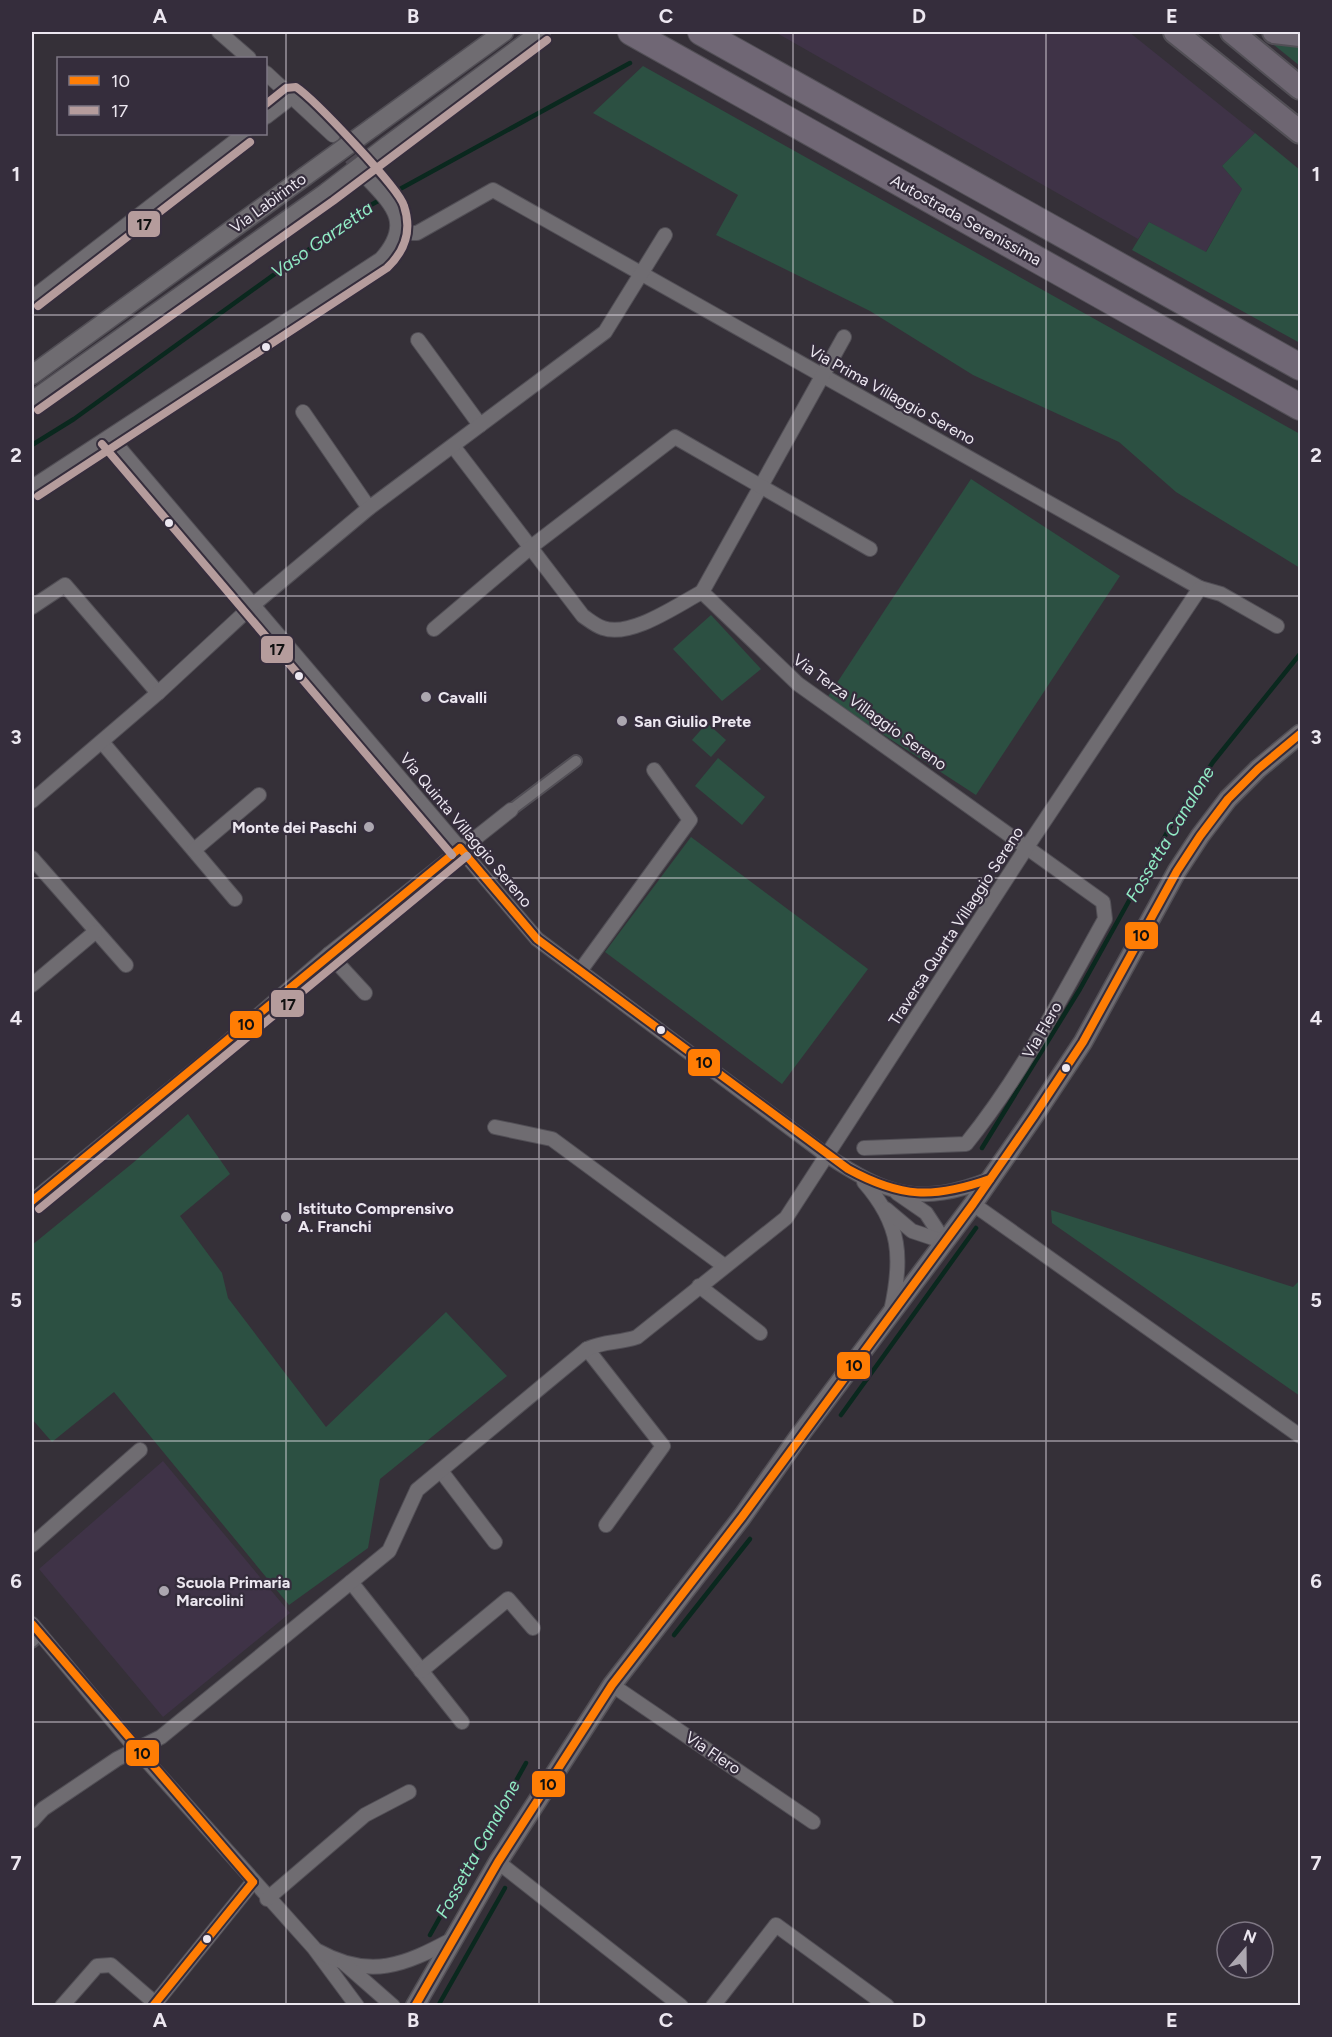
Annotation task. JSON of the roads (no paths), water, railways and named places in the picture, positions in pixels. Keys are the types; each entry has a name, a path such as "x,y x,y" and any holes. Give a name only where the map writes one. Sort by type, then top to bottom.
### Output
{"highway":[{"name":"Autostrada Serenissima","path":"631,32 1300,407"},
{"path":"701,32 1300,367"},
{"path":"1174,32 1300,132"},
{"path":"1232,32 1300,88"},
{"path":"1274,32 1300,35"}],"street":[{"path":"219,32 248,57"},
{"name":"Via Labirinto","path":"32,375 504,32"},
{"name":"Via Labirinto","path":"32,402 327,192 540,32"},
{"path":"267,74 333,135"},
{"path":"267,116 292,97"},
{"path":"32,298 243,135"},
{"path":"32,487 381,259 392,247 397,233 398,220 391,205 364,175"},
{"name":"Via Prima Villaggio Sereno","path":"397,233 417,233 493,190 1200,588 1221,594 1277,626"},
{"path":"32,801 158,693 253,605 369,508 605,332 665,235"},
{"path":"453,446 583,616 603,628 620,631 636,626 702,592 844,337"},
{"path":"418,340 480,425"},
{"path":"303,412 369,508"},
{"name":"Via Quinta Villaggio Sereno","path":"110,436 537,939 826,1155 860,1177 894,1191 926,1213 945,1242"},
{"path":"434,629 531,547 675,437 870,549"},
{"path":"32,607 65,585 158,693"},
{"name":"Traversa Quarta Villaggio Sereno","path":"32,1820 43,1809 108,1765 161,1737 389,1551 417,1491 587,1349 596,1344 625,1341 637,1337 723,1265 786,1218 1200,588"},
{"name":"Via Terza Villaggio Sereno","path":"702,592 798,684 1028,847"},
{"path":"415,2006 498,1862 612,1685 742,1517 796,1439 973,1204 1083,1042 1177,871 1200,836 1228,799 1258,769 1300,734"},
{"path":"102,742 235,899"},
{"path":"32,1201 210,1057 329,954 460,848 576,761"},
{"path":"580,971 690,820 654,770"},
{"path":"194,850 259,795"},
{"name":"Via Flero","path":"864,1148 966,1144 996,1107 1105,919 1103,902 1028,847"},
{"path":"32,858 95,932 107,940 126,964"},
{"path":"32,985 95,932"},
{"path":"329,954 365,993"},
{"path":"495,1127 552,1139 723,1265"},
{"name":"Via Quinta Villaggio Sereno","path":"860,1177 885,1208 912,1230 945,1242"},
{"name":"Via Quinta Villaggio Sereno","path":"894,1191 917,1195 941,1193 964,1189 990,1179"},
{"path":"973,1204 1300,1436"},
{"name":"Via Quinta Villaggio Sereno","path":"885,1208 899,1250 898,1279 890,1316"},
{"path":"699,1286 760,1333"},
{"path":"587,1349 663,1446 606,1525"},
{"path":"32,1545 140,1450"},
{"path":"441,1471 495,1542"},
{"path":"351,1582 462,1722"},
{"path":"421,1671 508,1599 533,1628"},
{"path":"34,1634 267,1899 314,1948 357,2006"},
{"name":"Via Flero","path":"612,1685 813,1822"},
{"path":"267,1899 364,1815 409,1792"},
{"path":"498,1862 681,2006"},
{"path":"63,2006 97,1966 111,1965 154,2004 253,1882"},
{"path":"713,2006 776,1925 887,2006"},
{"path":"344,1963 379,1968 414,1960 453,1939"},
{"path":"314,1948 344,1963 393,2006"}],"waterway":[{"name":"Vaso Garzetta","path":"32,445 74,419 369,206 630,63"},
{"name":"Fossetta Canalone","path":"982,1148 1080,989 1170,827 1213,762 1300,654"},
{"name":"Fossetta Canalone","path":"841,1415 976,1228"},
{"name":"Fossetta Canalone","path":"674,1635 750,1539"},
{"name":"Fossetta Canalone","path":"430,1935 526,1763"},
{"name":"Fossetta Canalone","path":"438,2006 505,1888"}],"tunnel":[{"path":"338,141 364,175"}],"place":[{"name":"Cavalli","path":"426,697"},
{"name":"San Giulio Prete","path":"622,721"},
{"name":"Monte dei Paschi","path":"369,827"},
{"name":"Istituto Comprensivo A. Franchi","path":"286,1217"},
{"name":"Scuola Primaria Marcolini","path":"164,1591"}]}
